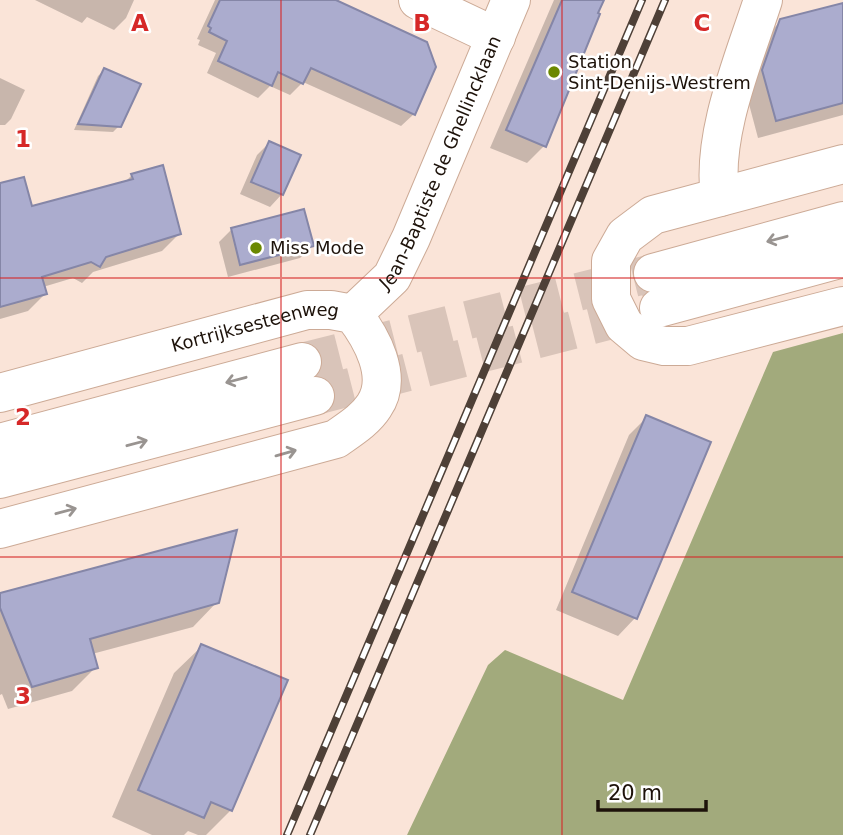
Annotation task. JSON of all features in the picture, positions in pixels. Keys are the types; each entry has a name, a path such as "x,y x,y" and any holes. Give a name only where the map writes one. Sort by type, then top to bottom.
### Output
{"street":[{"path":"418,0 496,37"},
{"name":"Jean-Baptiste de Ghellincklaan","path":"353,314 391,277 411,238 512,0"},
{"path":"720,197 720,156 727,113 762,0"},
{"path":"843,164 653,215 625,236 611,261 611,299 624,324 643,341 664,346 688,346 843,306"},
{"path":"843,221 656,290 843,258"},
{"name":"Kortrijksesteenweg","path":"0,393 307,310 353,314 366,331 379,360 381,386 376,404 363,420 336,439 0,529"},
{"path":"0,443 309,379 0,479"}],"green space":[{"path":"843,333 843,835 407,835 488,665 505,650 623,700 773,352"}],"building":[{"path":"220,0 336,0 427,42 436,67 415,115 311,68 303,84 278,72 272,86 218,61 227,41 209,32 211,28 208,26"},
{"name":"Station Sint-Denijs-Westrem","path":"562,0 604,0 546,147 506,130"},
{"path":"843,3 843,103 776,121 762,70 780,19"},
{"path":"104,68 141,84 121,127 78,124"},
{"path":"269,141 301,155 283,195 251,182"},
{"path":"163,165 181,234 106,257 100,267 91,262 42,277 47,294 0,307 0,183 24,177 32,206 133,179 131,174"},
{"path":"304,209 314,246 240,265 231,228"},
{"path":"646,415 711,442 637,619 572,592"},
{"path":"237,530 219,603 90,639 98,668 32,687 0,608 0,593"},
{"path":"201,644 288,680 232,811 211,802 204,818 138,790"}],"tunnel":[{"path":"302,362 653,273"},
{"path":"315,396 659,308"}],"railway":[{"path":"287,835 642,0"},
{"path":"310,835 665,0"}],"place":[{"name":"Station Sint-Denijs-Westrem","path":"554,72"},
{"name":"Miss Mode","path":"256,248"}]}
